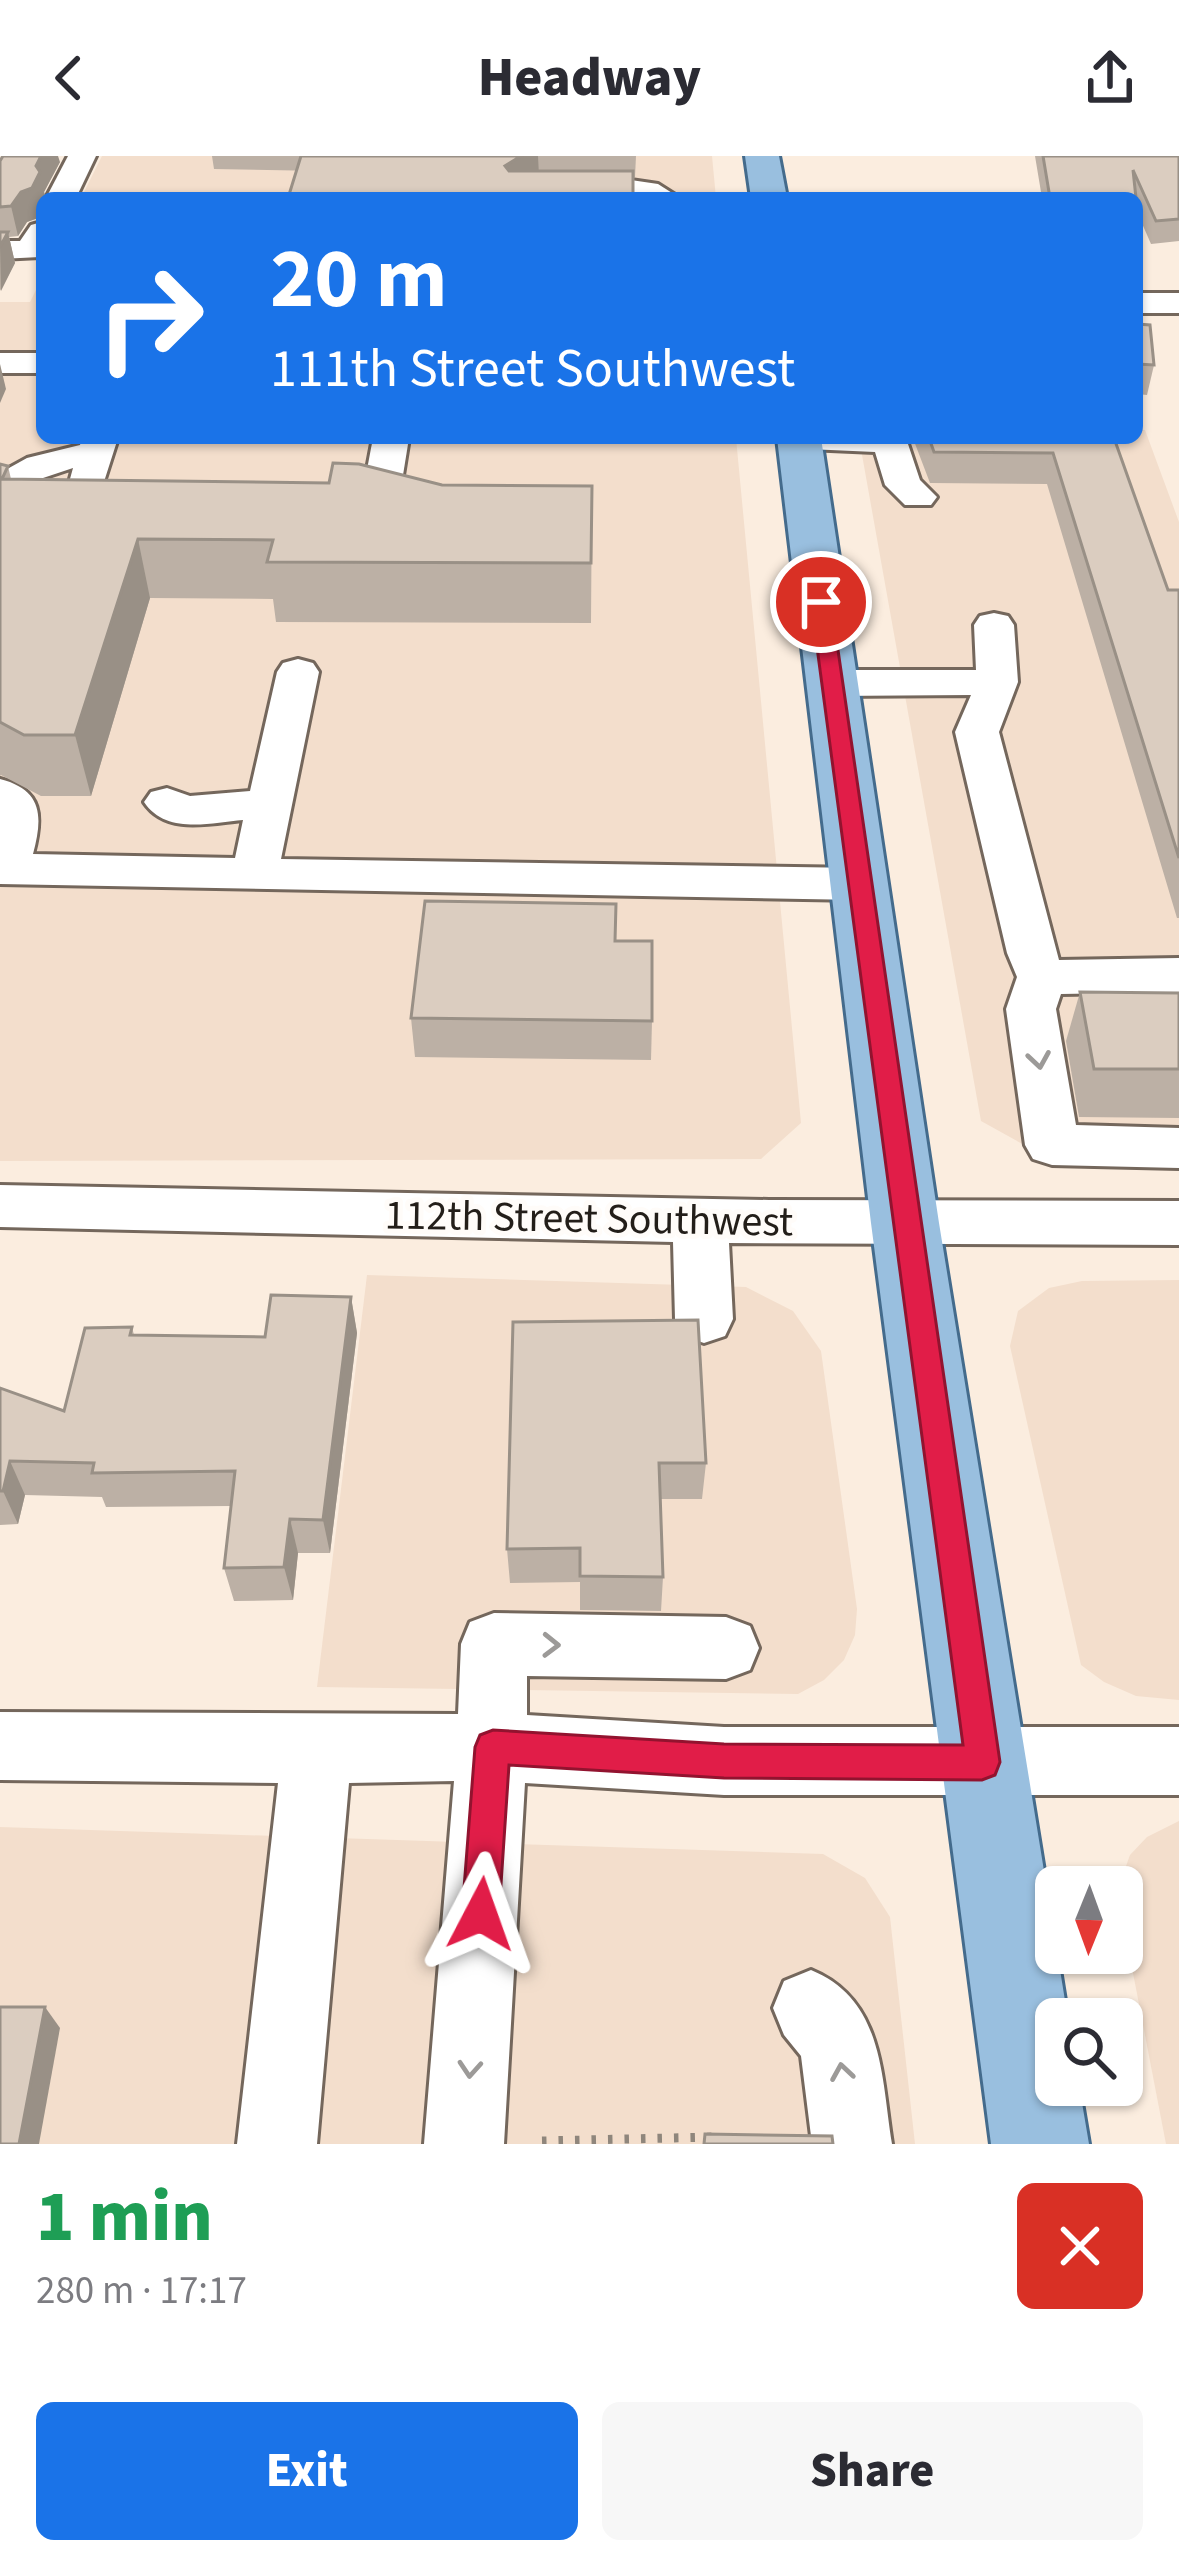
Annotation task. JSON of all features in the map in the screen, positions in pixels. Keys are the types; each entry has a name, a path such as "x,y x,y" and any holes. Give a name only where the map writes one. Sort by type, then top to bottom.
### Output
{"main road":[{"path":"762,156 768,192"},
{"path":"800,444 905,1223 1040,2144"}],"street":[{"path":"64,192 82,156"},
{"path":"607,188 653,192"},
{"path":"0,250 29,250 36,240"},
{"path":"1143,303 1179,303"},
{"path":"379,506 390,444"},
{"path":"891,444 903,485 918,497"},
{"path":"0,500 14,511 40,513 81,505 97,446"},
{"path":"994,625 997,682 976,732 1031,953 1042,977 1031,1009 1052,1145 1179,1148"},
{"path":"255,871 256,804 298,672"},
{"path":"832,682 997,682"},
{"path":"0,793 17,807 19,823 3,869 859,884"},
{"path":"1042,977 1179,975"},
{"name":"112th Street Southwest","path":"0,1205 700,1220 1179,1223"},
{"path":"700,1220 704,1319"},
{"path":"464,2144 493,1747 494,1644 726,1648"},
{"path":"4,1762 493,1747 724,1761 1179,1761"},
{"path":"278,2144 317,1750"},
{"path":"811,2008 838,2041 852,2144"}],"path":[{"path":"542,2141 733,2137"}],"shaded area":[{"path":"102,156 712,156 715,192 84,192"},
{"path":"36,290 36,444 737,444 801,1123 761,1159 0,1161 0,302 30,302"},
{"path":"1145,430 1179,522 1179,1161 1051,1160 981,1121 860,444 1143,444"},
{"path":"367,1275 746,1287 793,1311 821,1351 857,1609 855,1635 844,1660 824,1680 798,1694 317,1687"},
{"path":"1179,1280 1179,1700 1136,1696 1081,1665 1010,1346 1018,1311 1049,1288 1082,1281"},
{"path":"1179,1821 1179,2144 1166,2144 1143,2025 1143,1998 1138,1998 1133,1974 1143,1974 1143,1866 1126,1866 1147,1837"},
{"path":"0,1827 823,1854 865,1878 890,1917 915,2144 0,2144"}],"building":[{"path":"3,156 41,156 32,188 21,192 11,206 0,207 0,161"},
{"path":"301,156 521,156 505,166 509,171 633,171 633,192 290,192"},
{"path":"1043,156 1179,156 1179,219 1156,221 1133,170 1135,192 1049,192"},
{"path":"1143,324 1150,325 1154,365 1143,364"},
{"path":"931,444 1116,444 1168,590 1179,590 1179,858 1053,453 934,452"},
{"path":"333,463 359,464 442,485 592,486 591,563 267,562 273,540 138,539 75,735 24,735 0,722 0,464 8,466 2,479 329,483"},
{"path":"425,901 616,904 615,941 652,941 652,1021 411,1018"},
{"path":"1080,992 1179,993 1179,1069 1094,1069"},
{"path":"271,1295 351,1297 323,1520 290,1519 284,1567 224,1568 235,1471 92,1473 94,1463 10,1461 0,1491 0,1388 64,1411 85,1328 132,1327 130,1335 265,1337"},
{"path":"698,1320 706,1463 659,1463 663,1577 580,1576 580,1548 507,1549 513,1322"},
{"path":"0,2007 45,2007 19,2144 0,2144"},
{"path":"705,2134 832,2136 833,2144 704,2144"}],"route":[{"path":"481,1914 493,1747 724,1761 982,1762 821,602"}]}
